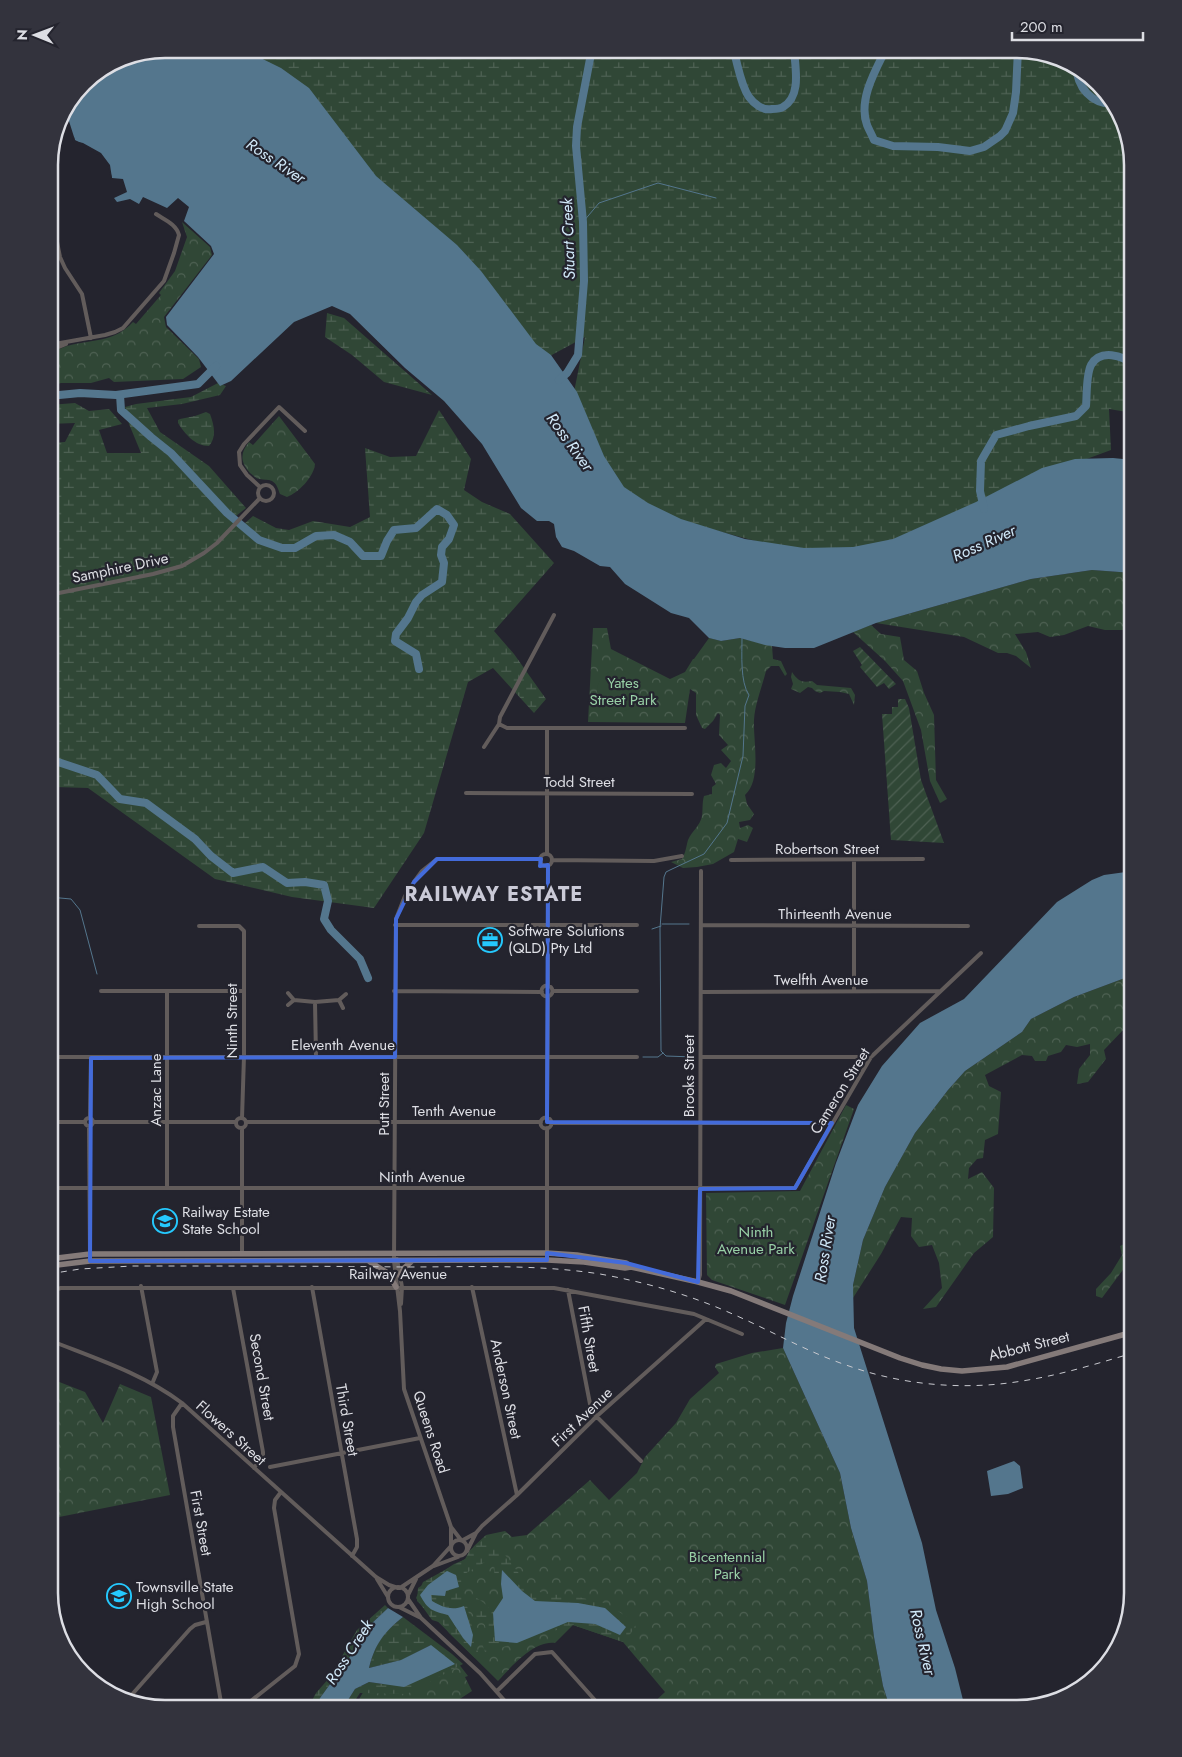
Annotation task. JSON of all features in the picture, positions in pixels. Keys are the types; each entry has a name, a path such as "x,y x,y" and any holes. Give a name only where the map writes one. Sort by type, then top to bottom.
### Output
{"main road":[{"name":"Railway Avenue","path":"58,1258 90,1254 547,1253 626,1264 631,1267 698,1282 780,1310"},
{"name":"Railway Avenue","path":"58,1265 90,1261 547,1260 631,1267"},
{"path":"366,1261 388,1272 399,1287"},
{"path":"400,1276 404,1268 412,1261"},
{"name":"Abbott Street","path":"780,1310 900,1358 941,1369 962,1371 1007,1367 1124,1334"}],"street":[{"path":"58,344 113,333 122,328 163,282 179,235 176,227 156,214"},
{"path":"58,251 65,268 82,294 91,338"},
{"path":"58,348 73,342"},
{"path":"260,488 240,465 239,452 244,444 279,407 305,431"},
{"path":"263,485 268,485 272,488 274,493 270,500 265,501 260,498 258,494 263,485"},
{"name":"Samphire Drive","path":"58,593 182,566 218,543 260,498"},
{"path":"484,746 498,724 554,615"},
{"path":"498,724 507,728 685,728"},
{"path":"547,728 547,854 552,860"},
{"name":"Todd Street","path":"466,793 692,794"},
{"path":"547,854 542,856 541,859 542,864 548,865"},
{"path":"552,860 654,861 682,856"},
{"name":"Putt Street","path":"395,1253 394,991 395,925 398,910 409,889 422,871 436,859 541,859"},
{"name":"Robertson Street","path":"731,860 923,859"},
{"path":"548,986 548,865 551,864 552,860"},
{"path":"854,860 854,991"},
{"name":"Brooks Street","path":"698,1282 700,1275 701,871"},
{"path":"395,925 637,925"},
{"name":"Thirteenth Avenue","path":"702,925 968,926"},
{"name":"Ninth Street","path":"199,926 239,926 244,931 242,1118"},
{"name":"Cameron Street","path":"795,1188 871,1057 981,953"},
{"path":"548,986 553,991"},
{"path":"542,992 544,987 548,986"},
{"path":"101,991 243,991"},
{"path":"394,991 542,992 543,995 548,996"},
{"path":"553,991 637,991"},
{"path":"553,991 548,996 547,1057 547,1117 552,1122 832,1123"},
{"name":"Twelfth Avenue","path":"701,992 940,991"},
{"name":"Anzac Lane","path":"167,992 167,1188"},
{"path":"288,994 294,1000 315,1002 338,1000 346,994"},
{"path":"288,1005 294,1000"},
{"path":"338,1000 343,1008"},
{"path":"315,1002 316,1056"},
{"name":"Eleventh Avenue","path":"58,1057 637,1057"},
{"path":"700,1057 871,1057"},
{"path":"91,1058 90,1118 94,1122"},
{"path":"547,1117 542,1119 541,1122 547,1128"},
{"path":"58,1122 85,1122 86,1119 90,1118"},
{"path":"89,1126 94,1122 236,1122 239,1118 242,1118 247,1122 246,1126 242,1128"},
{"path":"85,1122 89,1126 90,1261"},
{"path":"236,1122 242,1128"},
{"name":"Tenth Avenue","path":"247,1122 541,1122"},
{"path":"547,1128 551,1126 552,1122"},
{"path":"242,1128 242,1253"},
{"path":"547,1128 547,1260"},
{"name":"Ninth Avenue","path":"58,1188 795,1188"},
{"name":"Queens Road","path":"395,1253 399,1287 404,1388 451,1527 451,1545"},
{"name":"Queens Road","path":"396,1261 400,1276 399,1287"},
{"path":"141,1286 157,1372 152,1384"},
{"name":"Railway Avenue","path":"58,1289 141,1286 233,1288 554,1288 694,1314 742,1334"},
{"name":"Anderson Street","path":"472,1287 517,1495"},
{"name":"Second Street","path":"233,1288 263,1452 263,1456 254,1468"},
{"name":"Third Street","path":"312,1288 357,1538 357,1547 352,1556"},
{"name":"Fifth Street","path":"568,1290 589,1404 593,1413 641,1461"},
{"name":"First Avenue","path":"462,1540 476,1533 597,1416 706,1319"},
{"name":"Flowers Street","path":"58,1344 132,1373 182,1403 376,1577 389,1585 399,1588"},
{"name":"First Street","path":"182,1403 172,1420 220,1699"},
{"path":"270,1467 420,1438"},
{"path":"253,1699 295,1666 299,1654 274,1508 275,1500 281,1492"},
{"name":"Queens Road","path":"451,1527 462,1540"},
{"name":"First Avenue","path":"467,1551 476,1533"},
{"path":"421,1618 392,1605 388,1598 392,1589 399,1588 433,1566 456,1540 462,1540 467,1545 467,1551 460,1556 433,1566"},
{"path":"451,1545 453,1553 460,1556"},
{"name":"Flowers Street","path":"376,1577 388,1598"},
{"path":"398,1607 405,1604 418,1577"},
{"path":"399,1588 405,1590 421,1618 480,1673 504,1699"},
{"path":"132,1694 190,1629 199,1623 206,1622"},
{"path":"497,1691 535,1654 552,1652 594,1700"}],"highlighted area":[{"path":"437,859 541,859 540,866 548,865 547,1122 832,1123 795,1188 700,1189 698,1282 626,1263 547,1253 547,1260 90,1261 91,1058 395,1057 396,919 414,882"}],"green space":[{"path":"200,58 1032,58 1059,66 1083,80 1102,99 1116,123 1124,150 1124,412 1109,409 1111,450 1027,481 907,542 815,557 647,512 591,456 572,402 585,337 537,363"},
{"path":"182,222 210,247 212,255 164,317 166,327 199,359 201,367 183,379 114,382 109,378 91,383 58,384 58,350 67,346 110,337 118,334 133,322 136,324 161,295 159,293 175,271 187,237"},
{"path":"327,313 344,318 432,395 384,382 352,355 325,337"},
{"path":"218,383 226,386 220,395 182,404 147,408 160,432 209,466 246,508 236,516 244,524 253,516 276,528 289,530 313,521 350,527 370,517 365,448 390,457 416,456 439,410 471,459 464,490 482,502 510,514 554,563 494,631 514,654 546,699 534,713 493,668 468,682 424,833 374,908 292,897 215,879 88,788 58,787 58,442 65,442 75,423 58,424 58,404 75,403 89,411 109,409 122,424 99,430 107,453 141,453 129,424 125,407 191,397"},
{"path":"206,412 210,414 214,431 212,442 209,446 195,442 178,423 180,419"},
{"path":"279,416 315,464 312,474 305,484 287,497 280,494 272,481 257,478 250,473 244,465 242,458 249,442 253,445"},
{"path":"1092,570 1124,572 1124,630 1105,630 1088,626 1064,635 1050,637 1038,632 1015,634 1026,652 1031,668 1016,656 998,653 964,637 876,623 1031,579"},
{"path":"871,625 881,634 900,637 904,660 917,671 934,715 936,780 947,799 940,803 930,781 921,730 903,681 885,661 853,632"},
{"name":"Yates Street Park","path":"593,628 607,628 611,649 670,679 685,672 709,638 721,641 740,638 772,646 773,659 781,661 787,674 785,676 779,666 771,666 766,671 757,702 754,720 755,770 750,788 745,795 747,804 754,814 750,820 739,822 740,828 748,825 753,828 747,842 738,839 734,852 713,864 683,868 671,862 682,859 688,840 701,820 704,796 712,794 712,787 716,784 711,775 714,765 721,763 726,768 731,761 721,750 728,745 719,735 720,715 718,713 705,729 702,728 696,715 696,693 690,689 685,723 588,722"},
{"path":"860,647 896,684 889,689 884,683 877,687 860,667 862,665 853,651"},
{"name":"Yates Street Park","path":"622,670 630,673 636,679 639,691 636,703 630,709 614,712 606,709 600,703 597,687 600,679 606,673"},
{"path":"792,672 798,679 806,682 812,681 817,685 851,688 855,695 854,705 849,694 824,691 820,693 808,687 800,693 791,689 793,684"},
{"path":"898,699 905,699 909,708 921,780 944,843 891,840 882,714 892,714 892,707 898,707"},
{"path":"1124,978 1124,1029 1104,1050 1106,1059 1088,1082 1077,1084 1079,1069 1090,1055 1090,1044 1077,1047 1066,1045 1061,1052 1048,1056 1046,1061 1035,1061 1032,1056 1022,1055 985,1075 989,1086 1001,1092 998,1134 985,1140 983,1158 977,1159 969,1168 968,1179 982,1172 994,1188 993,1237 974,1253 936,1307 923,1309 942,1288 939,1263 932,1245 919,1247 911,1236 912,1218 901,1217 881,1254 853,1298 853,1285 863,1240 885,1187 915,1133 965,1071 1022,1032 1031,1019 1074,997"},
{"name":"Ninth Avenue Park","path":"846,1105 854,1109 785,1305 712,1280 707,1275 706,1193 800,1191"},
{"path":"1124,1244 1124,1268 1102,1298 1096,1296 1096,1289 1111,1273 1122,1255 1120,1246"},
{"name":"Bicentennial Park","path":"783,1348 840,1473 851,1528 867,1581 874,1637 887,1700 657,1700 665,1692 623,1642 573,1625 555,1643 547,1643 531,1650 498,1681 417,1601 418,1588 454,1564 466,1559 474,1546 486,1535 505,1531 512,1537 527,1535 590,1480 609,1500 637,1473 645,1457 676,1423 690,1399 719,1373 715,1367 716,1364 752,1353"},
{"path":"58,1382 85,1392 103,1423 120,1384 151,1397 170,1495 58,1517"},
{"path":"487,1537 496,1543 530,1588 545,1594 574,1596 604,1603 636,1624 631,1633 623,1642 573,1625 524,1640 568,1622 595,1624 620,1635 605,1608 578,1603 535,1601 522,1591 503,1571 501,1584 495,1577 492,1558 461,1576 462,1588 459,1587 456,1575 428,1585 433,1611 448,1615 463,1638 464,1606 455,1608 443,1607 432,1601 430,1595 452,1587 463,1589 479,1656 475,1658 449,1633 442,1623 432,1620 416,1598 423,1582 465,1559 470,1550"},
{"path":"473,1596 481,1600 490,1609 494,1620 495,1641 517,1643 485,1652 482,1643 489,1639 484,1622 477,1620"},
{"path":"385,1605 388,1608 371,1624 319,1699 313,1699 330,1677 357,1630"},
{"path":"403,1617 463,1664 407,1694 360,1693 356,1699 349,1699 355,1689 369,1682 404,1687 431,1645 402,1660 369,1668 377,1645 390,1628"},
{"path":"458,1663 468,1676 465,1677 472,1691 459,1699 359,1699 365,1689"}],"water":[{"name":"Ross River","path":"150,58 260,58 281,68 309,88 376,176 457,245 481,271 536,344 551,355 577,392 604,456 624,487 648,503 681,519 745,539 804,548 853,547 893,539 976,502 1042,468 1075,459 1124,459 1124,572 1092,570 1031,579 876,623 814,648 785,648 740,638 721,641 709,638 689,618 671,613 625,584 610,567 600,566 574,551 562,547 556,537 554,524 549,521 537,521 521,508 482,444 444,401 405,368 350,314 332,306 294,322 231,381 220,386 198,357 167,325 166,317 214,254 211,246 184,221 189,207 178,198 167,208 143,197 139,204 130,199 117,202 114,198 127,192 123,179 112,178 104,158 75,140 68,119 75,105 94,84 123,66"},
{"name":"Ross River","path":"1124,872 1124,978 1074,997 1031,1019 1022,1032 965,1071 915,1133 885,1187 863,1240 853,1285 854,1328 922,1543 936,1610 955,1668 963,1700 887,1700 874,1637 867,1581 851,1528 840,1473 783,1348 786,1323 793,1296 836,1163 858,1105 882,1066 920,1023 964,999 1057,902 1092,880 1104,875"},
{"path":"1014,1461 1020,1466 1023,1488 1008,1494 991,1496 987,1471"},
{"path":"502,1570 522,1591 535,1601 578,1603 605,1608 626,1627 620,1635 595,1624 568,1622 517,1643 495,1641 493,1613 503,1598"},
{"path":"447,1571 456,1575 459,1587 446,1591 445,1596 431,1595 432,1601 447,1608 464,1606 473,1635 471,1647 448,1615 431,1609 420,1595 428,1585"},
{"path":"388,1608 403,1617 381,1639 369,1668 401,1660 431,1645 455,1664 404,1687 369,1682 355,1689 349,1699 319,1699 371,1624"}],"pier":[{"path":"74,137 75,141 83,143 101,153 110,165 111,180 108,167 100,156 73,142 72,138"}],"waterway":[{"name":"Stuart Creek","path":"559,380 567,373 578,355 584,281 583,222 576,146 577,127 590,58"},
{"name":"Stuart Creek","path":"735,58 741,80 751,100 762,108 769,109 783,107 793,96 796,81 795,58"},
{"name":"Stuart Creek","path":"882,58 869,86 865,106 867,125 874,140 893,146 938,147 970,151 984,147 1005,131 1013,113 1018,58"},
{"name":"Stuart Creek","path":"1078,77 1082,87 1092,98 1105,104"},
{"path":"583,222 599,203 658,183 716,198"},
{"path":"984,509 980,491 981,461 996,435 1076,416 1086,406 1087,379 1089,369 1095,360 1106,355 1118,356 1124,359"},
{"path":"58,395 80,393 116,395 198,384 216,366"},
{"path":"120,395 121,410 171,453 227,513 259,540 282,548 295,548 316,536 334,535 350,542 363,556 381,556 394,530 416,528 437,509 447,515 454,525 449,539 442,547 441,555 444,563 442,582 422,595 396,634 395,641 416,654 419,669"},
{"path":"694,1057 666,1056 661,1051 660,928 664,877 666,872 704,854 727,823 743,756 745,706 749,695 743,675 742,638"},
{"path":"58,762 97,775 120,799 146,803 195,839 211,856 233,873 263,867 287,883 305,882 324,885 328,901 324,919 331,930 360,959 368,978"},
{"path":"58,898 71,899 80,910 97,974"},
{"path":"662,924 689,924"},
{"path":"652,929 661,926"},
{"path":"643,1057 658,1057 663,1053"}],"railway":[{"path":"58,1273 80,1269 132,1266 303,1266 503,1267 552,1269 600,1274 681,1294 728,1312 816,1353 868,1372 913,1382 959,1386 1041,1378 1124,1355"}],"place":[{"name":"Software Solutions (QLD) Pty Ltd","path":"490,940"},
{"name":"Railway Estate State School","path":"165,1221"},
{"name":"Townsville State High School","path":"119,1596"}],"district":[{"name":"RAILWAY ESTATE","path":"494,894"}],"water label":[{"name":"Ross Creek","path":"349,1652"}]}
